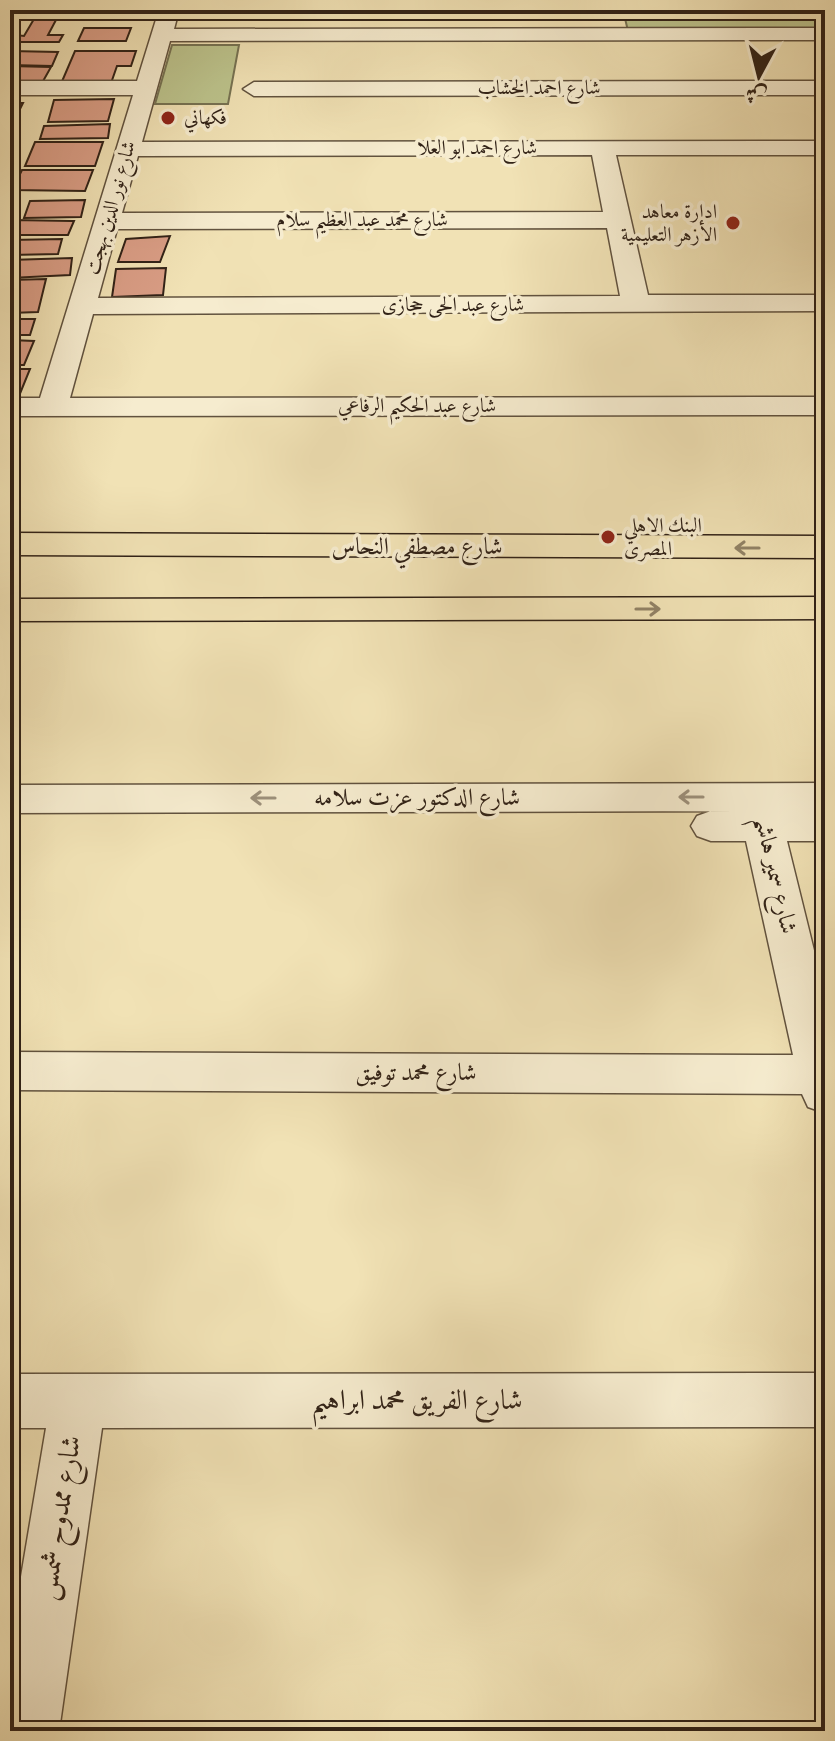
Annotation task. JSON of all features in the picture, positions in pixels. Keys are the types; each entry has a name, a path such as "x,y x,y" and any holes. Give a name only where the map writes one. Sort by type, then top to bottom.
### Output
{"main road":[{"name":"شارع مصطفي النحاس","path":"10,544 825,547"},
{"path":"10,565 434,568 526,559 557,548"},
{"path":"11,608 825,608"}],"street":[{"path":"617,10 624,34"},
{"path":"166,22 264,35 825,34"},
{"name":"شارع نور الدين بهجت","path":"52,407 166,22"},
{"name":"شارع احمد الخشاب","path":"264,35 252,96 768,96 825,88"},
{"path":"744,35 768,96"},
{"path":"10,88 146,88"},
{"name":"شارع احمد ابو العلا","path":"128,149 242,141 602,148 783,141 825,148"},
{"path":"602,148 636,304"},
{"name":"شارع محمد عبد العظيم سلام","path":"107,221 617,220"},
{"name":"شارع عبد الحى حجازى","path":"82,306 825,303"},
{"name":"شارع عبد الحكيم الرفاعي","path":"10,407 825,406"},
{"name":"شارع الدكتور عزت سلامه","path":"10,826 760,811 825,797"},
{"name":"شارع الدكتور عزت سلامه","path":"10,799 760,811 825,826"},
{"name":"شارع سمير هاشم","path":"760,811 823,1084"},
{"name":"شارع محمد توفيق","path":"10,1071 823,1084"},
{"name":"شارع الفريق محمد ابراهيم","path":"10,1401 825,1400"},
{"name":"شارع ممدوح شمس","path":"27,1731 78,1401"}],"green space":[{"path":"623,10 825,10 825,32 628,31"},
{"path":"172,45 239,45 228,104 155,104"}],"building":[{"path":"25,10 67,10 63,18 57,18 48,35 63,35 59,42 13,42 16,35 24,36 34,19 20,19"},
{"path":"141,11 139,18 93,18 95,12"},
{"path":"84,28 131,28 126,41 78,41"},
{"path":"10,51 58,52 52,66 10,65"},
{"path":"75,51 136,51 131,66 117,66 110,86 60,86"},
{"path":"10,66 51,67 42,83 10,82"},
{"path":"114,99 108,121 48,122 54,100"},
{"path":"10,103 23,103 10,129"},
{"path":"110,124 108,138 40,139 44,126"},
{"path":"35,142 103,142 95,166 25,166"},
{"path":"22,170 93,170 85,191 12,190"},
{"path":"85,200 81,217 24,218 30,201"},
{"path":"12,220 74,221 68,235 10,235"},
{"path":"170,236 160,262 118,262 126,239"},
{"path":"62,239 58,254 10,255 10,240"},
{"path":"72,258 70,275 10,278 10,260"},
{"path":"166,268 163,295 112,297 116,269"},
{"path":"46,279 38,312 10,313 10,280"},
{"path":"10,319 35,319 30,335 10,335"},
{"path":"10,340 34,341 24,365 10,365"},
{"path":"10,369 30,369 17,401 10,401"}],"place":[{"name":"فكهاني","path":"168,118"},
{"name":"ادارة معاهد الأزهر التعليمية","path":"733,223"},
{"name":"البنك الاهلي المصرى","path":"608,537"}]}
